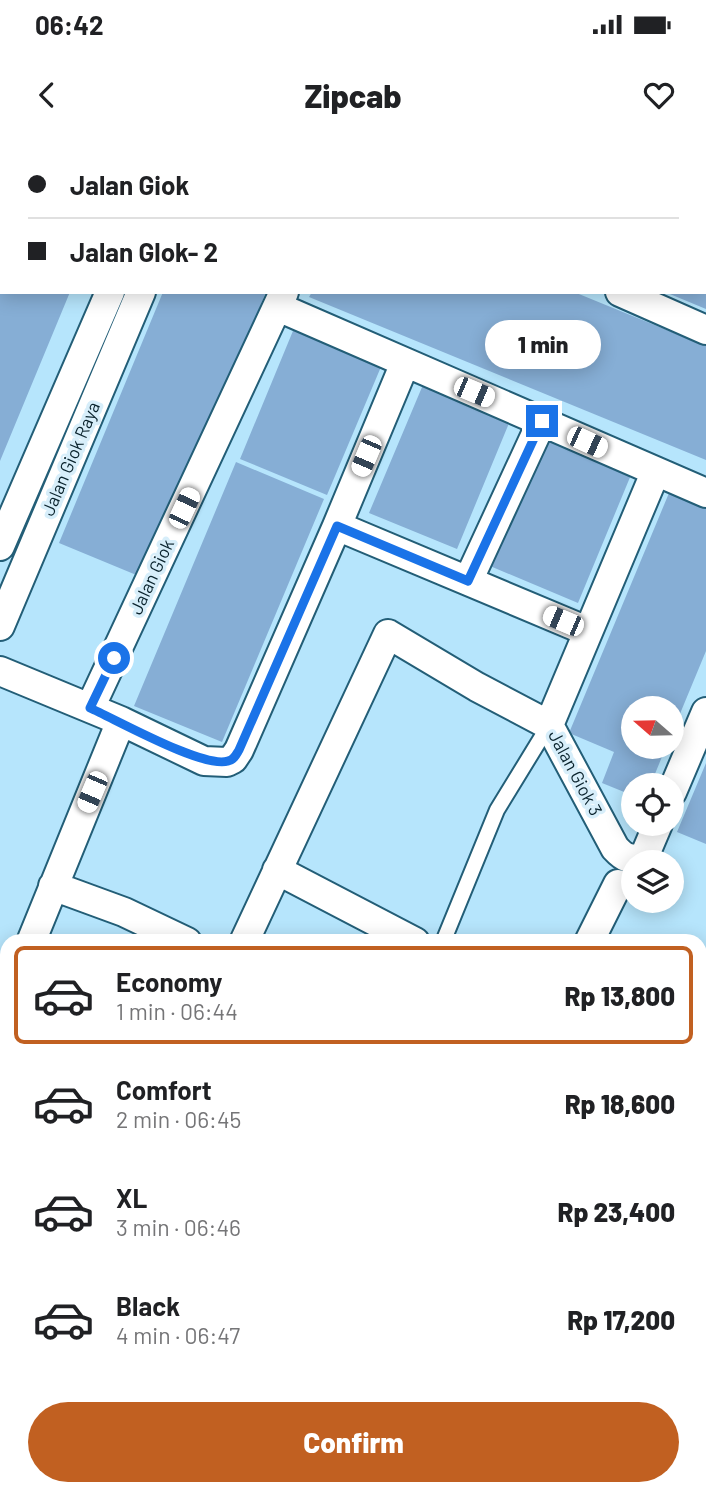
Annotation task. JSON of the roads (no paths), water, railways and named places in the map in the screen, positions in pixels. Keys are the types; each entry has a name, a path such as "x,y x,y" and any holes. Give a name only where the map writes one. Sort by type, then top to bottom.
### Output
{"street":[{"name":"Jalan Giok Raya","path":"0,547 109,294"},
{"name":"Jalan Giok Raya","path":"0,626 140,294"},
{"path":"625,294 706,330"},
{"path":"281,300 405,363 706,494"},
{"name":"Jalan Giok","path":"90,708 281,300"},
{"path":"0,671 90,708 204,761 227,762 233,759 337,526 405,363"},
{"path":"468,581 542,421"},
{"name":"Jalan Giok 3","path":"653,836 644,857 631,860 623,857 615,848 549,724 654,473"},
{"path":"337,526 587,631"},
{"path":"0,547 28,559"},
{"path":"248,934 388,634 477,687 549,724"},
{"path":"695,770 706,712"},
{"path":"34,934 121,722"},
{"path":"277,870 400,934"},
{"path":"593,934 618,884"},
{"path":"54,886 124,912 170,934"}],"lane":[{"path":"446,934 497,810 549,724"}]}
